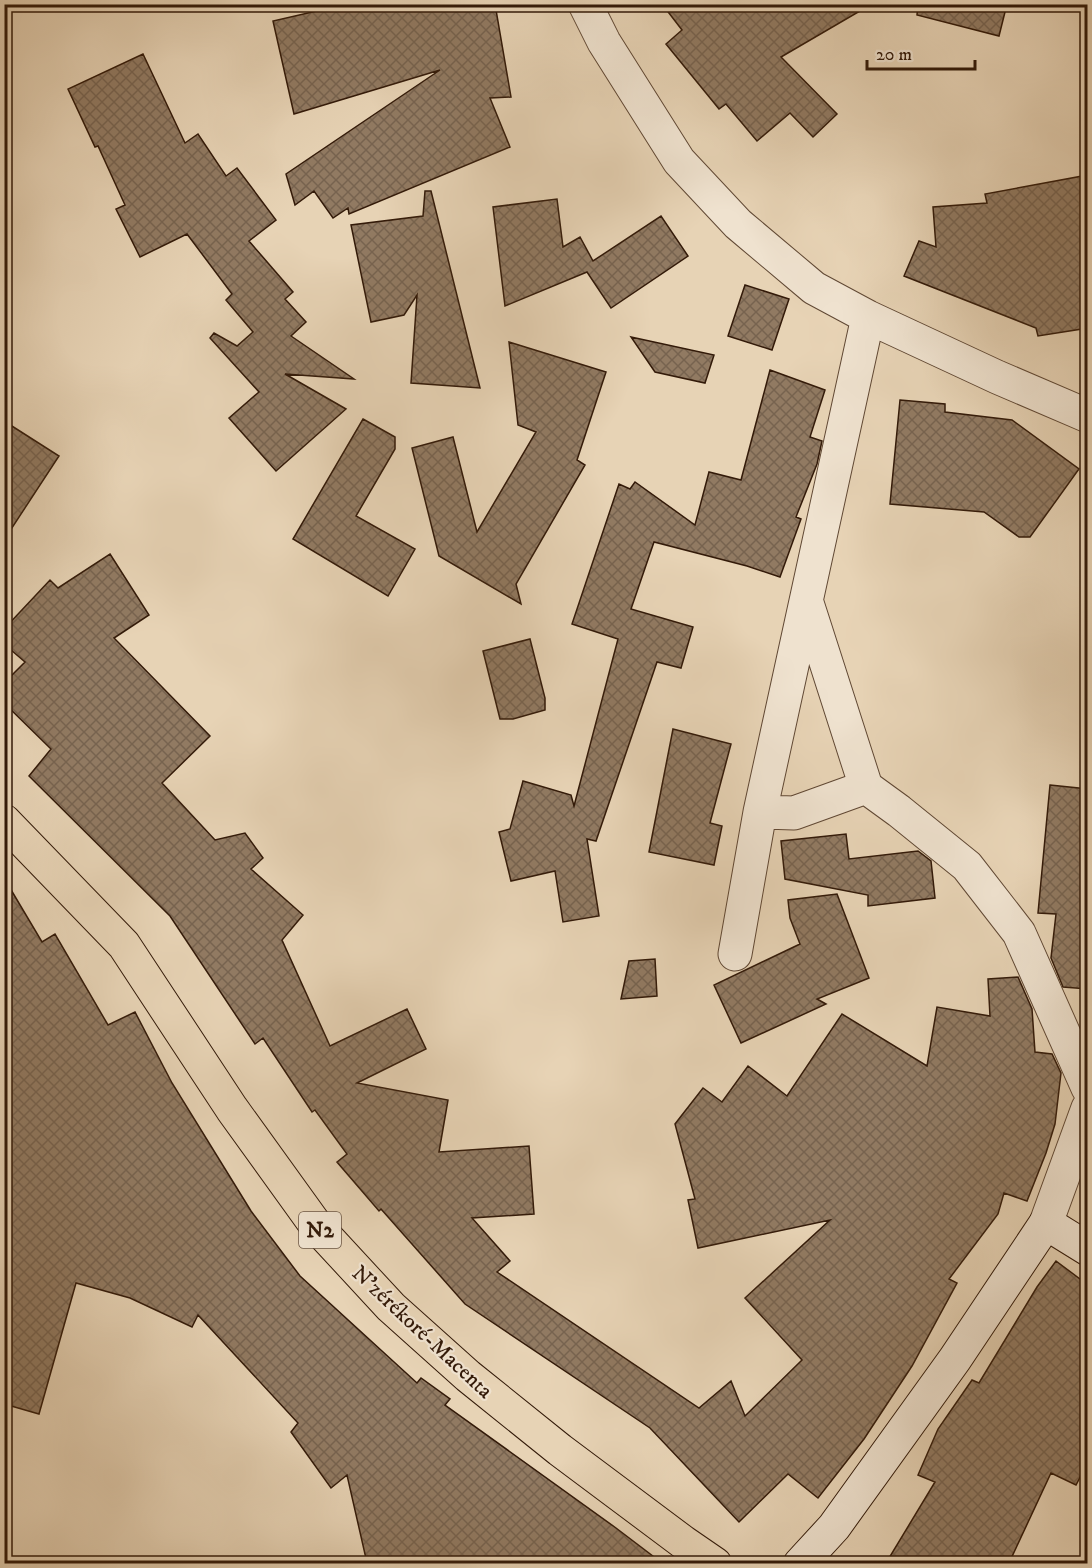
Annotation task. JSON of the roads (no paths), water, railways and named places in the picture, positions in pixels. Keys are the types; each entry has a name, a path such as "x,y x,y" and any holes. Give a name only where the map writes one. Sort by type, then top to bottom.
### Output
{"highway":[{"name":"N'zérékoré-Macenta","path":"4,821 124,945 232,1109 317,1227 391,1307 468,1376 560,1450 682,1542 715,1563"}],"street":[{"path":"585,4 604,42 679,161 738,224 814,288 868,317 996,377 1088,416"},
{"path":"735,954 760,812 868,317"},
{"path":"807,602 866,787 968,866 1019,933 1088,1088"},
{"path":"760,812 794,813 866,787"},
{"path":"800,1563 808,1557 841,1518 955,1359 1046,1224 1088,1108"},
{"path":"1046,1224 1088,1249"}]}
